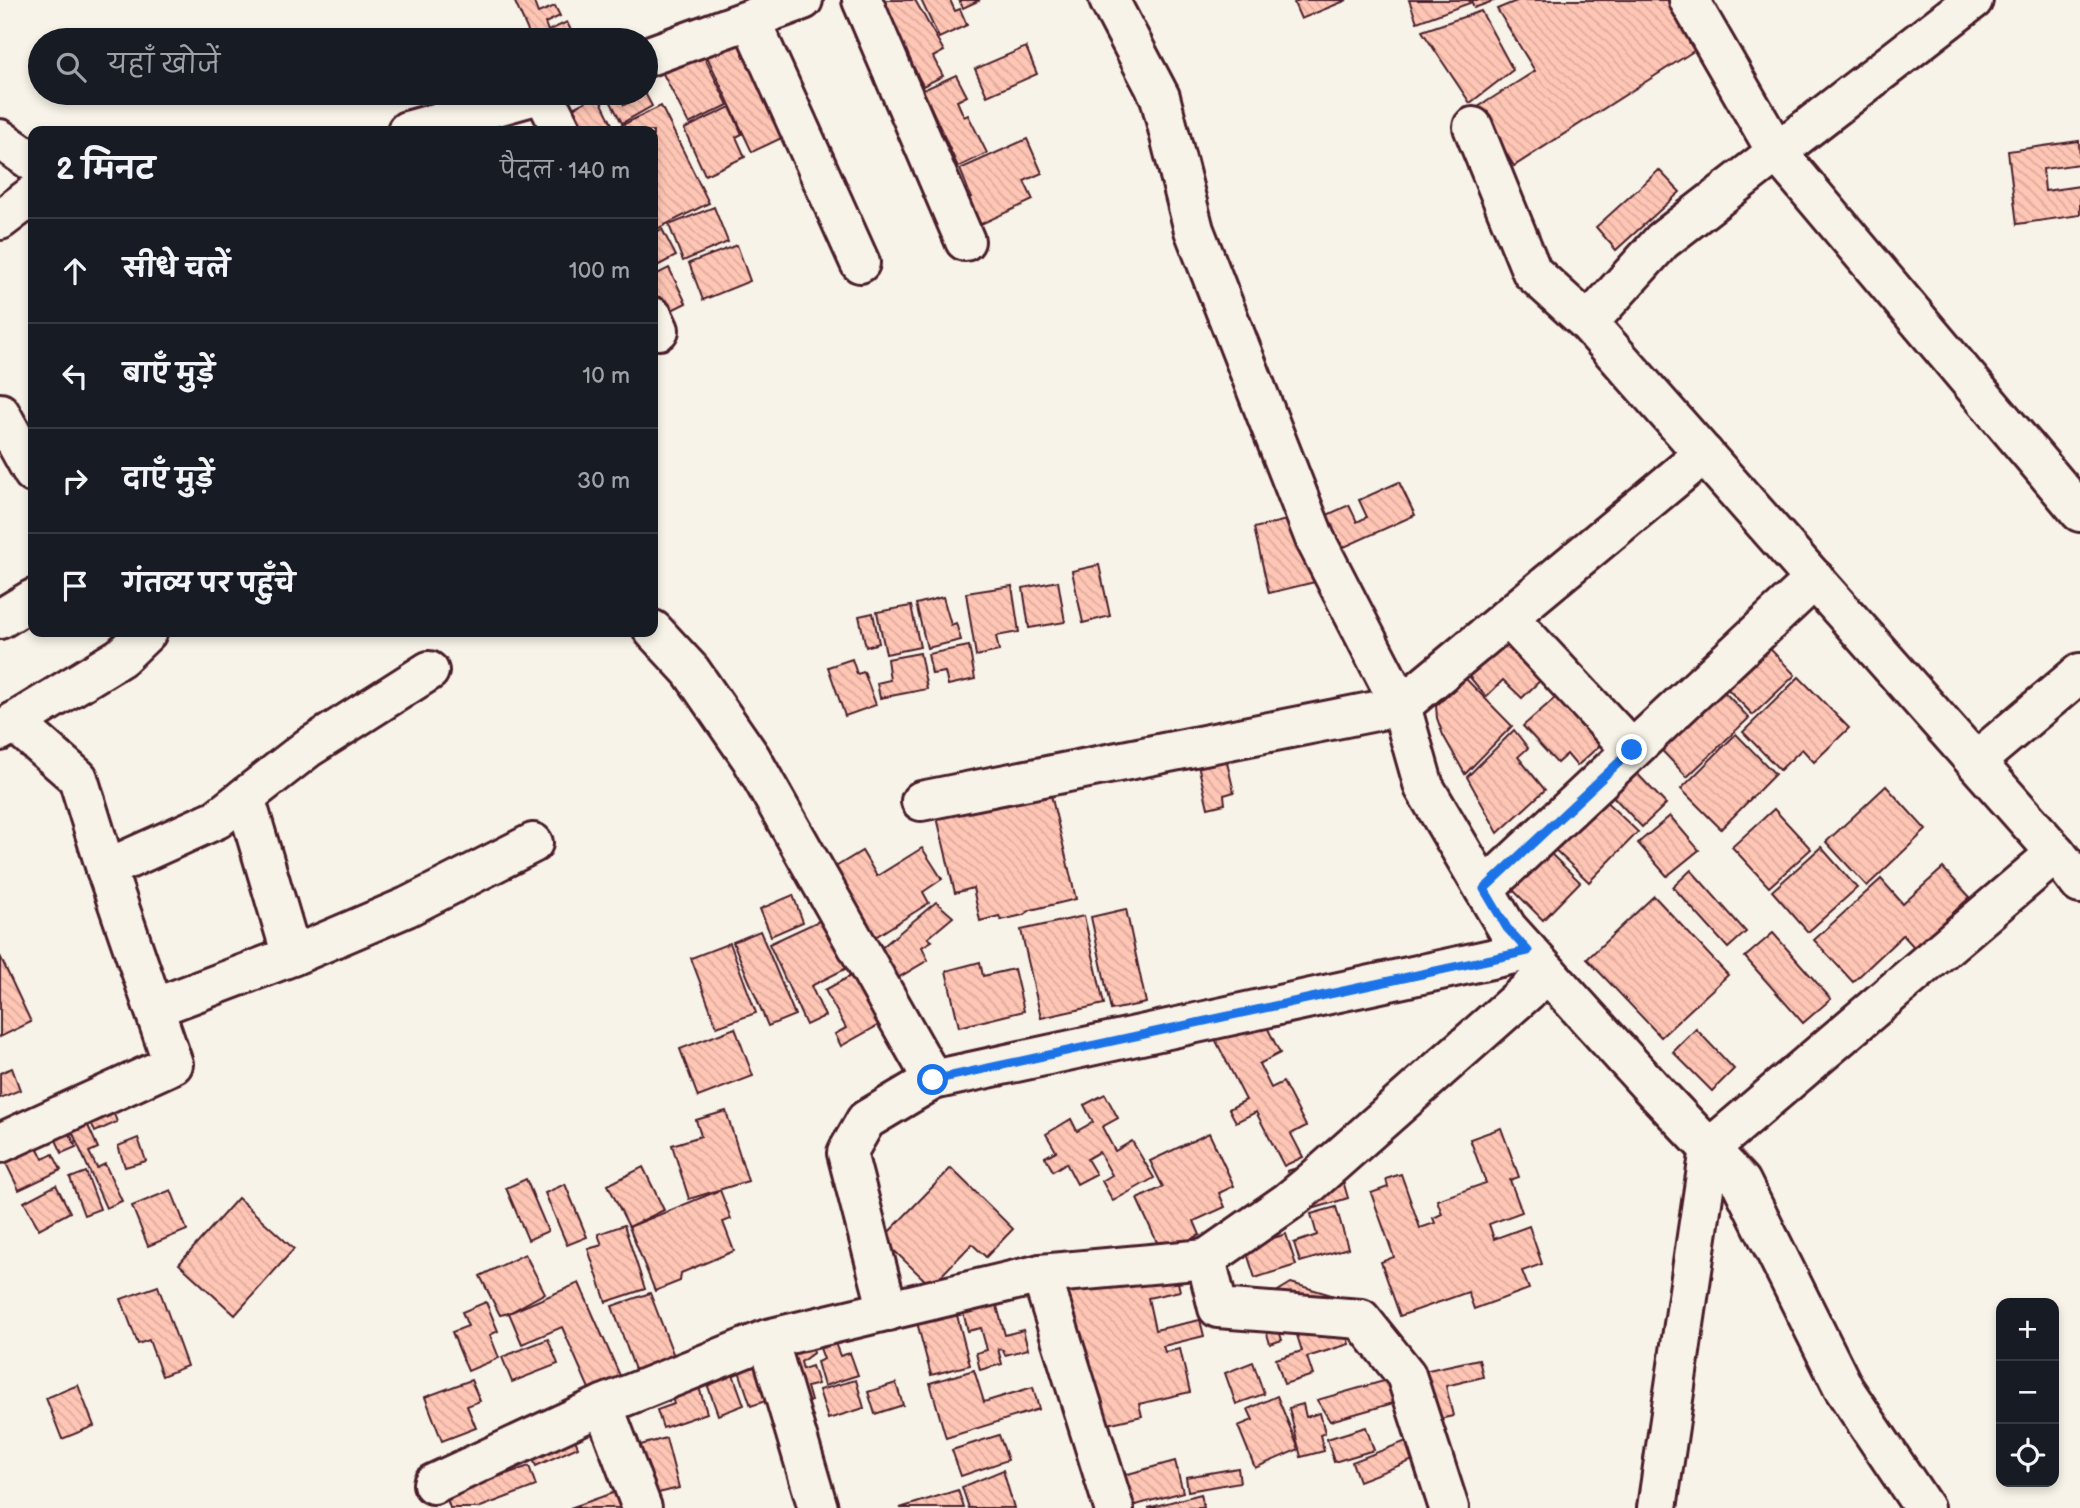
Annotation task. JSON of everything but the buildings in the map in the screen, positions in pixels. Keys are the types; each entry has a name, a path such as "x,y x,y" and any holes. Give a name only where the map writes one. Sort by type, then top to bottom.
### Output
{"street":[{"path":"658,53 803,0"},
{"path":"862,0 965,241"},
{"path":"1109,0 1160,97 1194,230 1315,539 1401,706 1424,787 1507,928 1741,1182 1844,1389 1924,1508"},
{"path":"1689,0 1776,151 2080,512"},
{"path":"1588,323 1662,241 1973,0"},
{"path":"751,21 860,262"},
{"path":"425,126 500,105"},
{"path":"549,105 560,126"},
{"path":"1473,127 1532,272 1588,323 1976,761 2080,884"},
{"path":"0,139 28,159"},
{"path":"0,220 28,198"},
{"path":"0,413 28,464"},
{"path":"921,801 1401,706 1704,454"},
{"path":"1484,889 1815,579"},
{"path":"0,619 28,602"},
{"path":"1508,617 1632,750"},
{"path":"658,635 691,671 751,758 933,1080"},
{"path":"0,1143 173,1064 106,869 78,778 7,727 121,657 142,637"},
{"path":"106,869 217,819 308,748 429,671"},
{"path":"1976,761 2080,673"},
{"path":"245,797 292,956"},
{"path":"154,1008 292,956 407,907 533,843"},
{"path":"1657,1508 1710,1148 2056,853"},
{"path":"888,1311 847,1153 866,1120 933,1080 1538,962"},
{"path":"433,1484 603,1405 768,1339 1041,1274 1206,1259 1305,1189 1538,962"},
{"path":"1206,1259 1218,1308 1361,1319 1406,1374 1449,1508"},
{"path":"1041,1274 1114,1508"},
{"path":"768,1339 818,1508"},
{"path":"603,1405 642,1508"}],"route":[{"path":"933,1080 1528,951 1507,928 1484,889 1632,750"}]}
